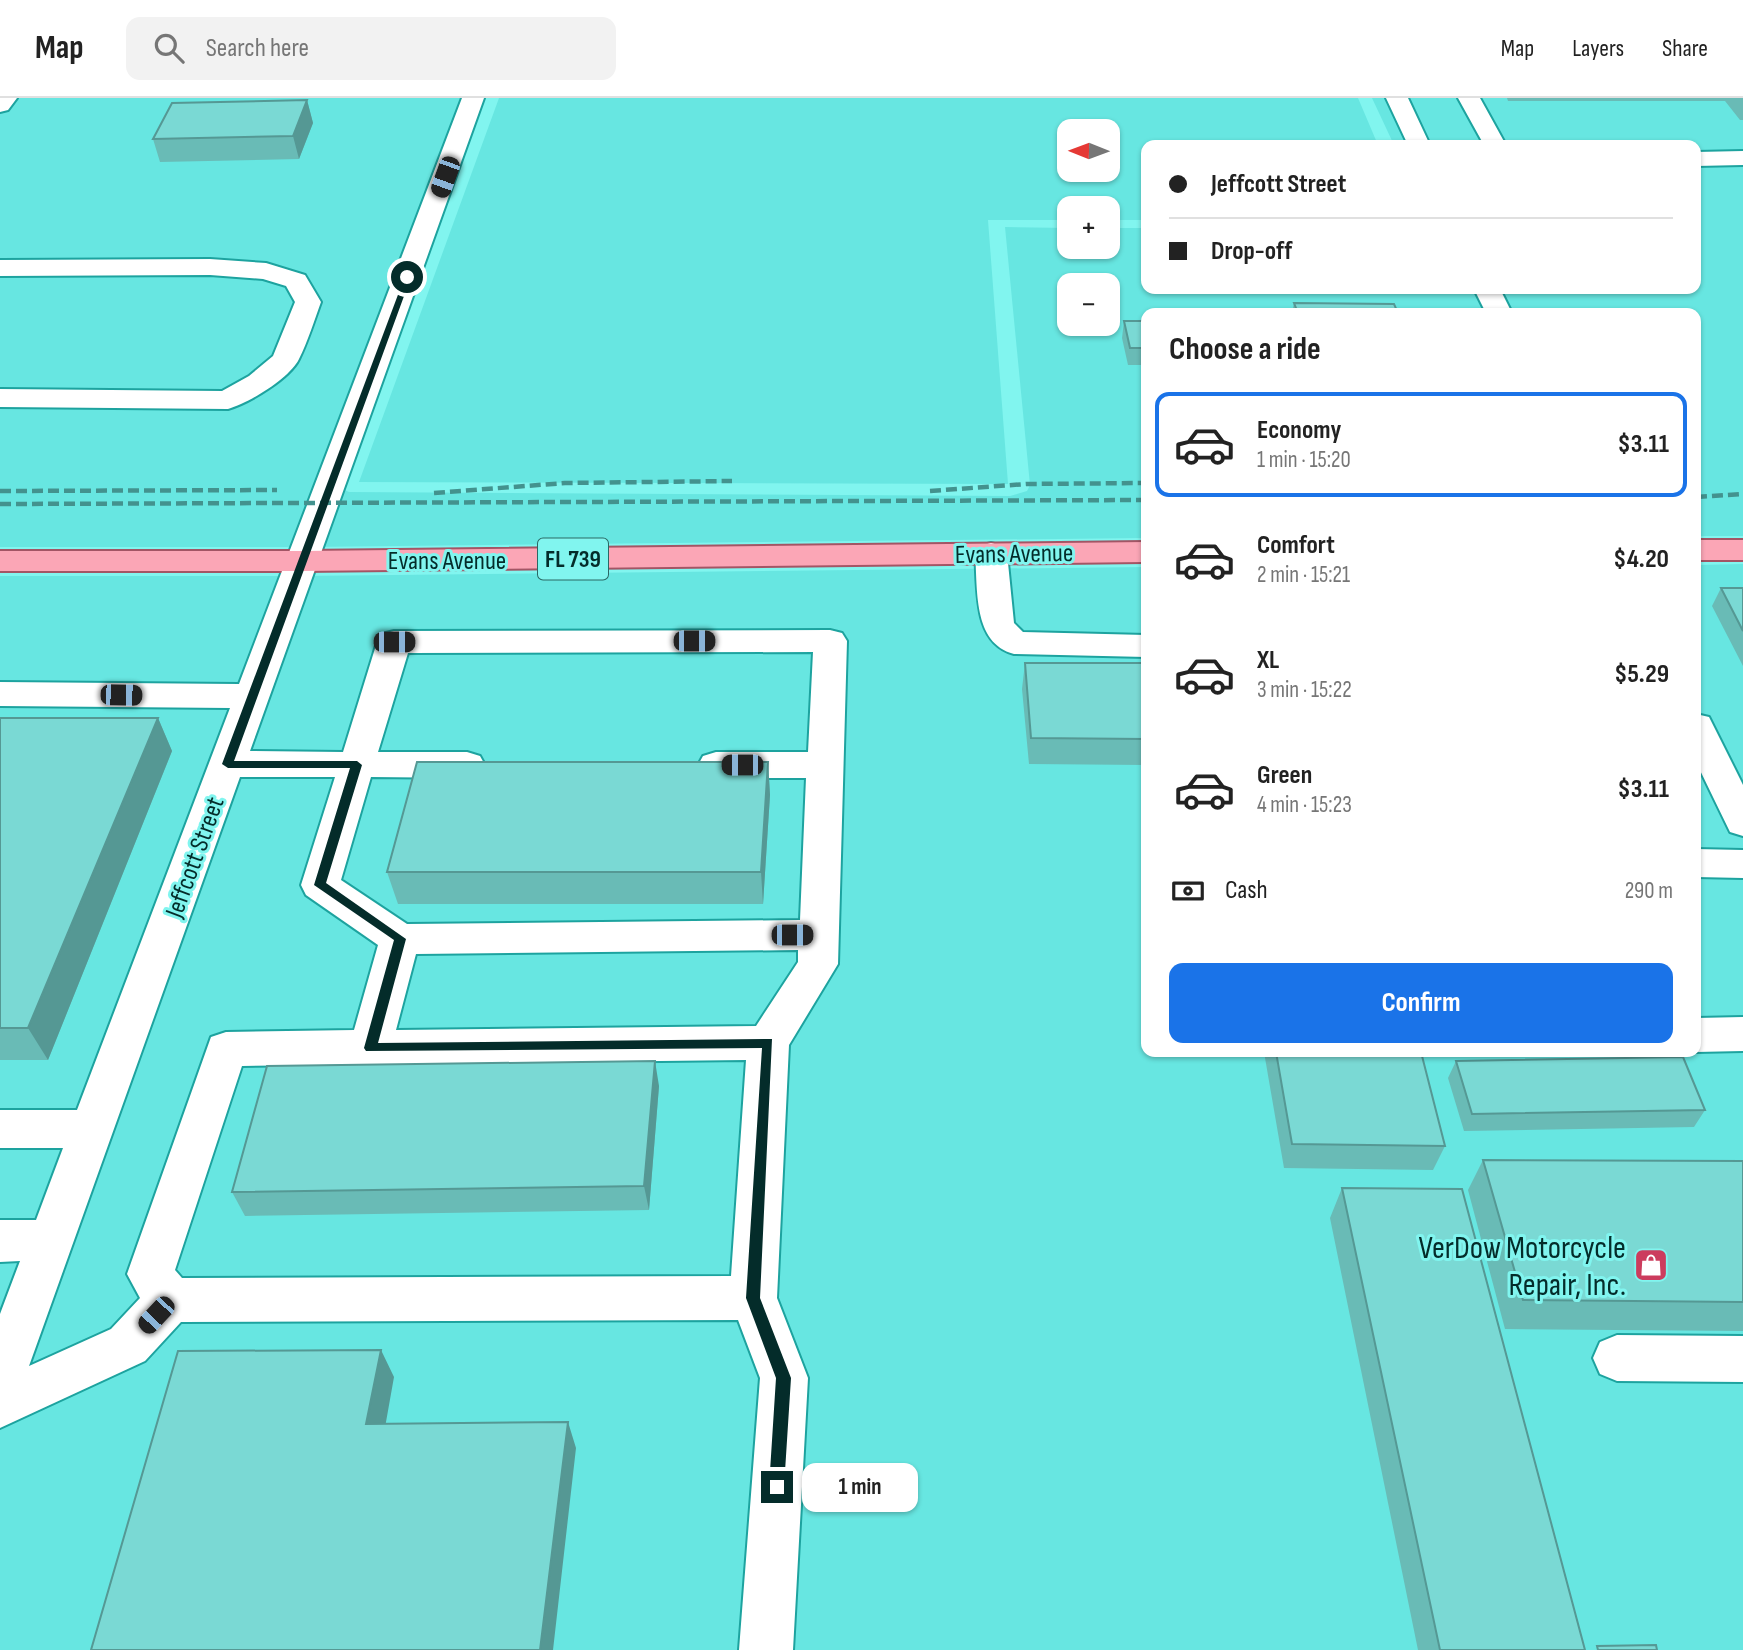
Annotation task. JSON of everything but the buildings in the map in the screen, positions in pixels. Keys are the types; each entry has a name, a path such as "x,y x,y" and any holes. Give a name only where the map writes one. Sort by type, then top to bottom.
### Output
{"main road":[{"path":"1701,550 1743,550"},
{"name":"Evans Avenue","path":"0,561 303,561 1141,552"}],"street":[{"path":"0,105 6,98"},
{"name":"Jeffcott Street","path":"0,1378 473,98"},
{"path":"1397,98 1417,140"},
{"path":"1469,98 1492,140"},
{"path":"1701,159 1743,158"},
{"path":"0,268 210,267 266,271 296,281 308,302 285,360 259,382 228,400 0,398"},
{"path":"991,553 998,625 1014,643 1141,646"},
{"path":"766,1650 784,1378 753,1298 768,1043 818,964 820,935 830,641 394,642 320,885 400,939 820,935"},
{"path":"0,694 253,696"},
{"path":"1701,736 1743,822"},
{"path":"228,764 508,765"},
{"path":"673,765 825,765"},
{"path":"1701,863 1743,864"},
{"path":"370,1048 400,939"},
{"path":"1701,1035 1743,1034"},
{"path":"170,1300 150,1274 226,1049 768,1043"},
{"path":"0,1129 93,1129"},
{"path":"0,1241 52,1240"},
{"path":"0,1404 128,1345 170,1300 753,1298"},
{"path":"1617,1358 1743,1359"}],"shaded area":[{"path":"0,98 483,98 340,488 349,492 1010,496 1027,491 1030,485 1005,227 1057,228 1057,259 1120,259 1120,228 1141,228 1141,294 1701,294 1701,140 1392,140 1372,98 1743,98 1743,536 1701,536 1701,308 1141,308 1141,538 308,547 0,547"},
{"path":"499,98 1358,98 1376,140 1141,140 1141,220 1120,220 1120,196 1057,196 1057,220 988,220 1008,484 359,482"},
{"path":"1743,564 1743,1650 0,1650 0,576 298,576 1141,567 1141,1057 1701,1057 1701,565"}],"railway":[{"path":"434,493 565,483 732,481"},
{"path":"930,491 1026,484 1141,483"},
{"path":"0,491 277,490"},
{"path":"1701,497 1743,494"},
{"path":"0,504 1141,500"}],"place":[{"name":"VerDow Motorcycle Repair, Inc.","path":"1651,1265"}],"route":[{"path":"407,277 228,764 357,765 320,885 400,939 370,1048 768,1043 753,1298 784,1378 777,1487"}]}
